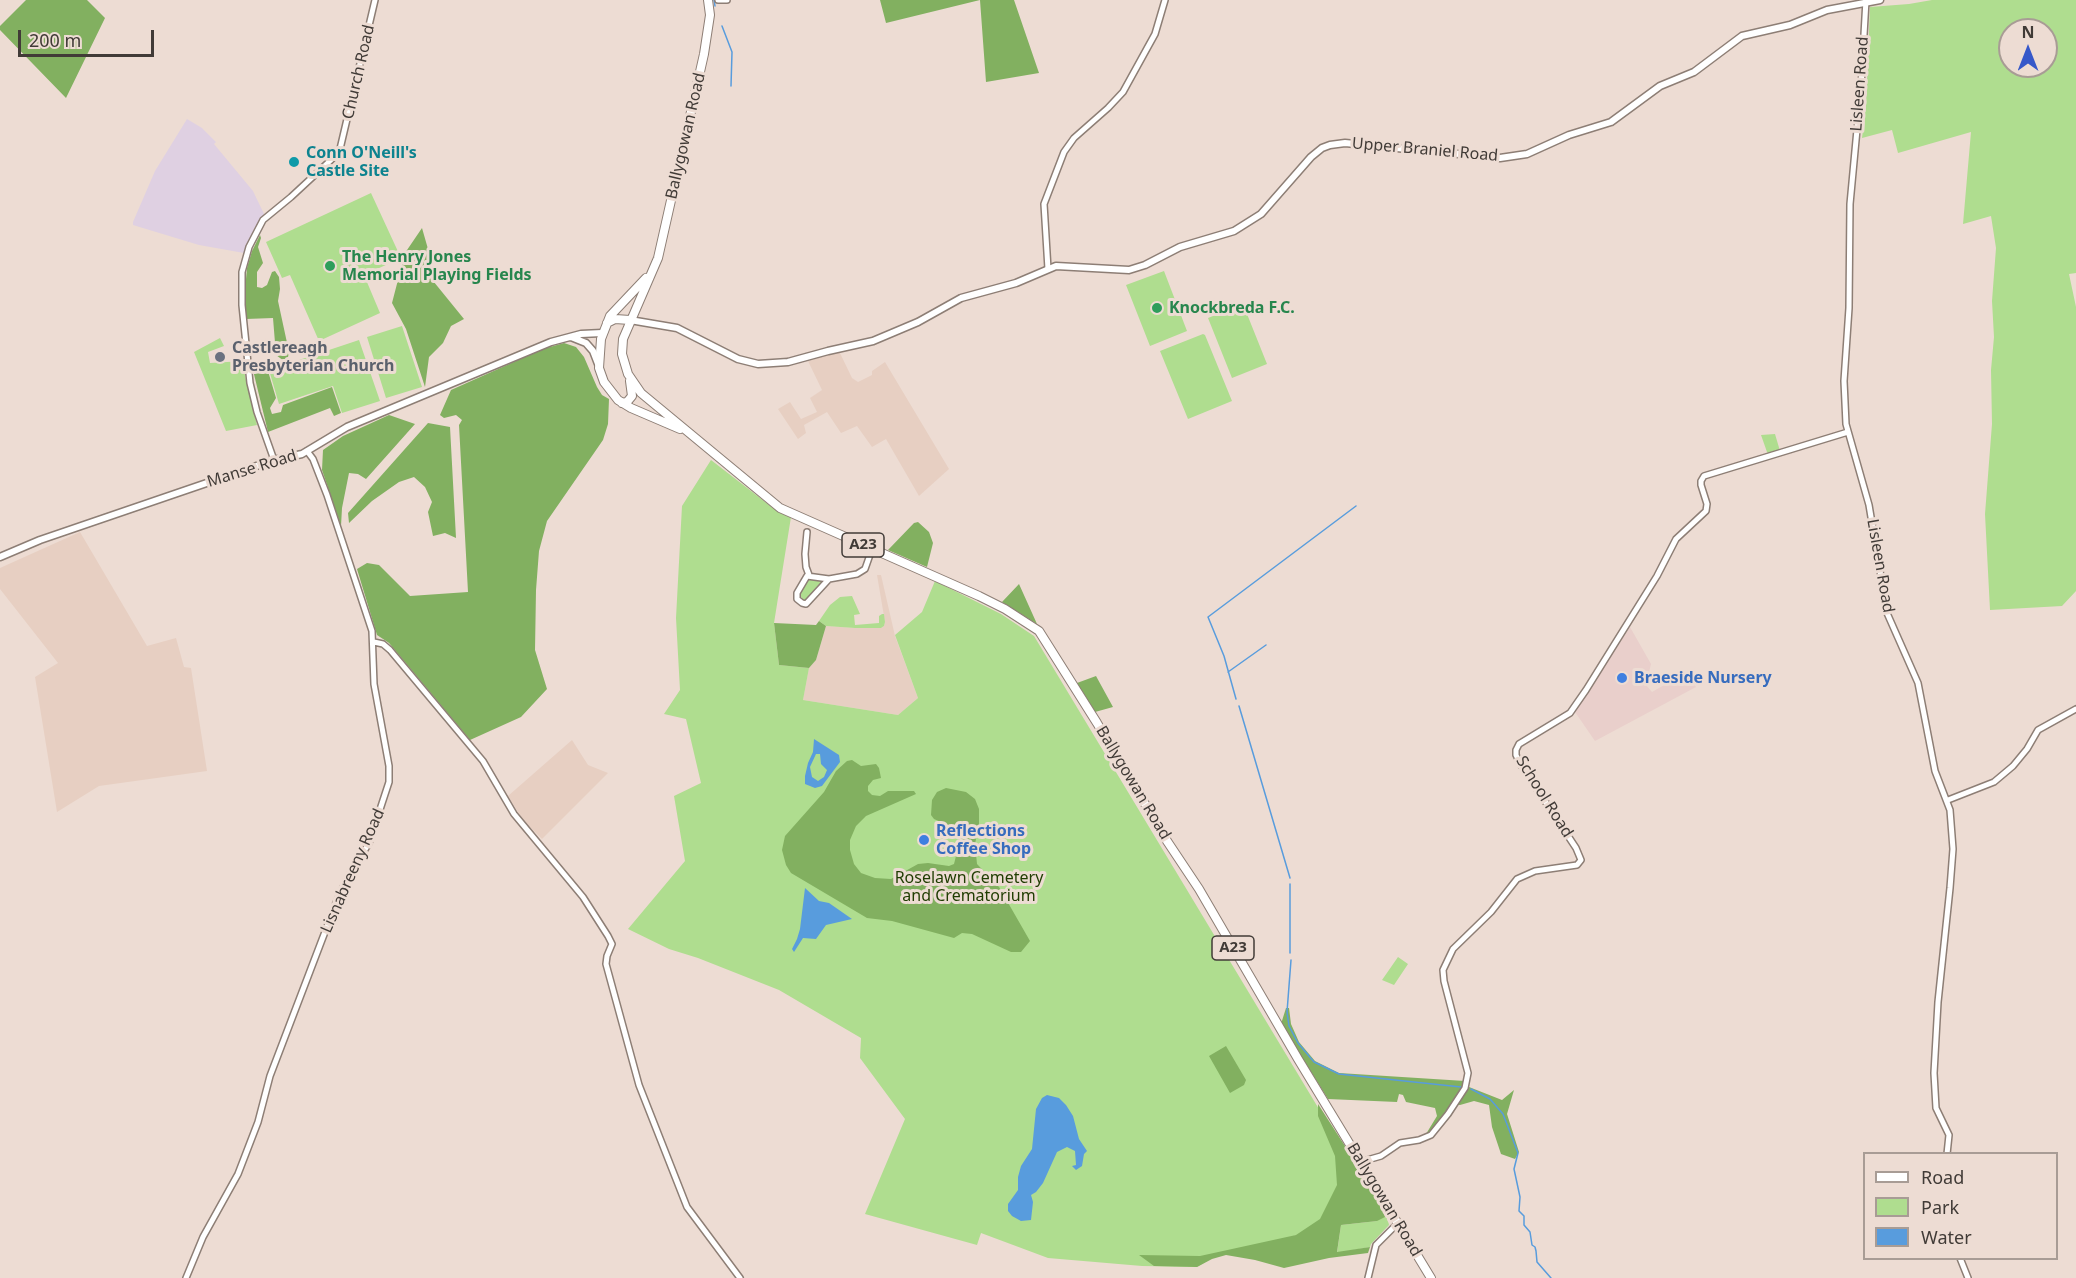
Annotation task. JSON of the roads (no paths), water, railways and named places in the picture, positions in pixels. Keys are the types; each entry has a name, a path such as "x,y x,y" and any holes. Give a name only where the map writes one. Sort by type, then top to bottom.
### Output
{"main road":[{"name":"Ballygowan Road","path":"708,0 710,15 704,54 662,242 653,270 623,339 622,354 628,374 641,393 780,508 979,596 1040,631 1098,723 1431,1278"},
{"name":"Ballygowan Road","path":"653,270 616,309 606,324 599,349 599,368 610,392 622,403 670,424 694,438"},
{"path":"606,324 615,319 628,323"},
{"name":"A23","path":"622,403 627,402 632,396 633,390 628,374"}],"street":[{"name":"Church Road","path":"274,460 257,412 250,383 241,289 244,264 255,232 263,220 336,156 340,149 375,0"},
{"path":"718,0 727,0"},
{"path":"1048,269 1044,204 1064,152 1074,138 1123,92 1155,34 1165,0"},
{"name":"Upper Braniel Road","path":"628,323 642,321 677,328 738,358 758,364 777,364 873,341 918,322 961,298 1016,283 1048,269 1063,266 1129,270 1145,266 1180,247 1234,231 1261,214 1311,157 1330,145 1345,143 1500,158 1527,154 1569,135 1611,122 1660,86 1694,72 1742,36 1790,25 1827,10 1880,0"},
{"name":"Lisleen Road","path":"1866,1 1850,204 1849,308 1844,381 1848,432 1869,505 1887,613 1918,683 1935,771 1948,800 1952,826 1953,849 1938,1002 1934,1073 1936,1108 1949,1135 1947,1152"},
{"name":"Manse Road","path":"0,557 40,540 274,460 297,455 347,427 563,338 602,333"},
{"path":"563,338 576,338 586,343 593,351 599,368"},
{"name":"School Road","path":"1360,1162 1381,1156 1400,1143 1419,1140 1431,1135 1466,1088 1468,1073 1464,1050 1444,981 1443,970 1453,949 1491,912 1517,879 1535,871 1576,865 1581,860 1576,848 1516,755 1519,744 1570,713 1585,692 1657,576 1676,539 1707,511 1701,485 1704,476 1848,432"},
{"name":"Lisnabreeny Road","path":"186,1278 203,1237 238,1174 260,1118 270,1076 336,903 347,879 366,850 387,790 389,773 376,696 374,642 368,616 313,459 307,451"},
{"path":"807,532 805,554 809,575"},
{"path":"809,575 829,579 857,574 865,569 872,549"},
{"path":"809,575 797,592 797,598 801,603 806,604 811,601 829,579"},
{"path":"374,642 390,650 483,761 514,814 583,897 608,936 612,944 606,964 639,1085 687,1207 740,1278"},
{"path":"1948,800 1994,782 2013,766 2027,749 2038,730 2076,710"},
{"path":"1368,1278 1376,1245 1398,1223"},
{"path":"1961,1260 1968,1278"}],"water":[{"path":"814,739 839,755 840,762 822,786 815,788 805,784 808,763 813,752","holes":["816,754 820,754 821,764 827,770 824,777 818,781 812,777 810,767"]},
{"path":"805,888 819,901 829,903 852,919 826,925 816,939 803,938 794,952 792,949 800,929"},
{"path":"1047,1095 1059,1098 1066,1105 1073,1116 1079,1139 1087,1151 1084,1154 1082,1166 1076,1170 1072,1166 1076,1165 1075,1151 1067,1147 1057,1152 1043,1183 1031,1195 1033,1202 1031,1220 1021,1221 1008,1211 1008,1204 1018,1190 1021,1166 1032,1149 1036,1109 1042,1098"}],"waterway":[{"path":"714,0 715,6"},
{"path":"722,26 732,52 731,86"},
{"path":"1236,699 1224,656 1208,617 1356,506"},
{"path":"1228,672 1266,645"},
{"path":"1239,706 1290,878"},
{"path":"1290,884 1290,953"},
{"path":"1291,960 1287,1012 1289,1026 1298,1043 1314,1062 1339,1074 1461,1087"},
{"path":"1471,1089 1490,1099 1503,1114 1518,1153 1514,1169 1520,1197 1519,1211 1524,1216 1524,1225 1530,1232 1537,1262 1551,1278"}],"place":[{"name":"Conn O'Neill's Castle Site","path":"294,162"},
{"name":"The Henry Jones Memorial Playing Fields","path":"330,266"},
{"name":"Knockbreda F.C.","path":"1157,308"},
{"name":"Castlereagh Presbyterian Church","path":"220,357"},
{"name":"Braeside Nursery","path":"1622,678"},
{"name":"Reflections Coffee Shop","path":"924,840"}],"park label":[{"name":"Roselawn Cemetery and Crematorium","path":"969,887"}]}
